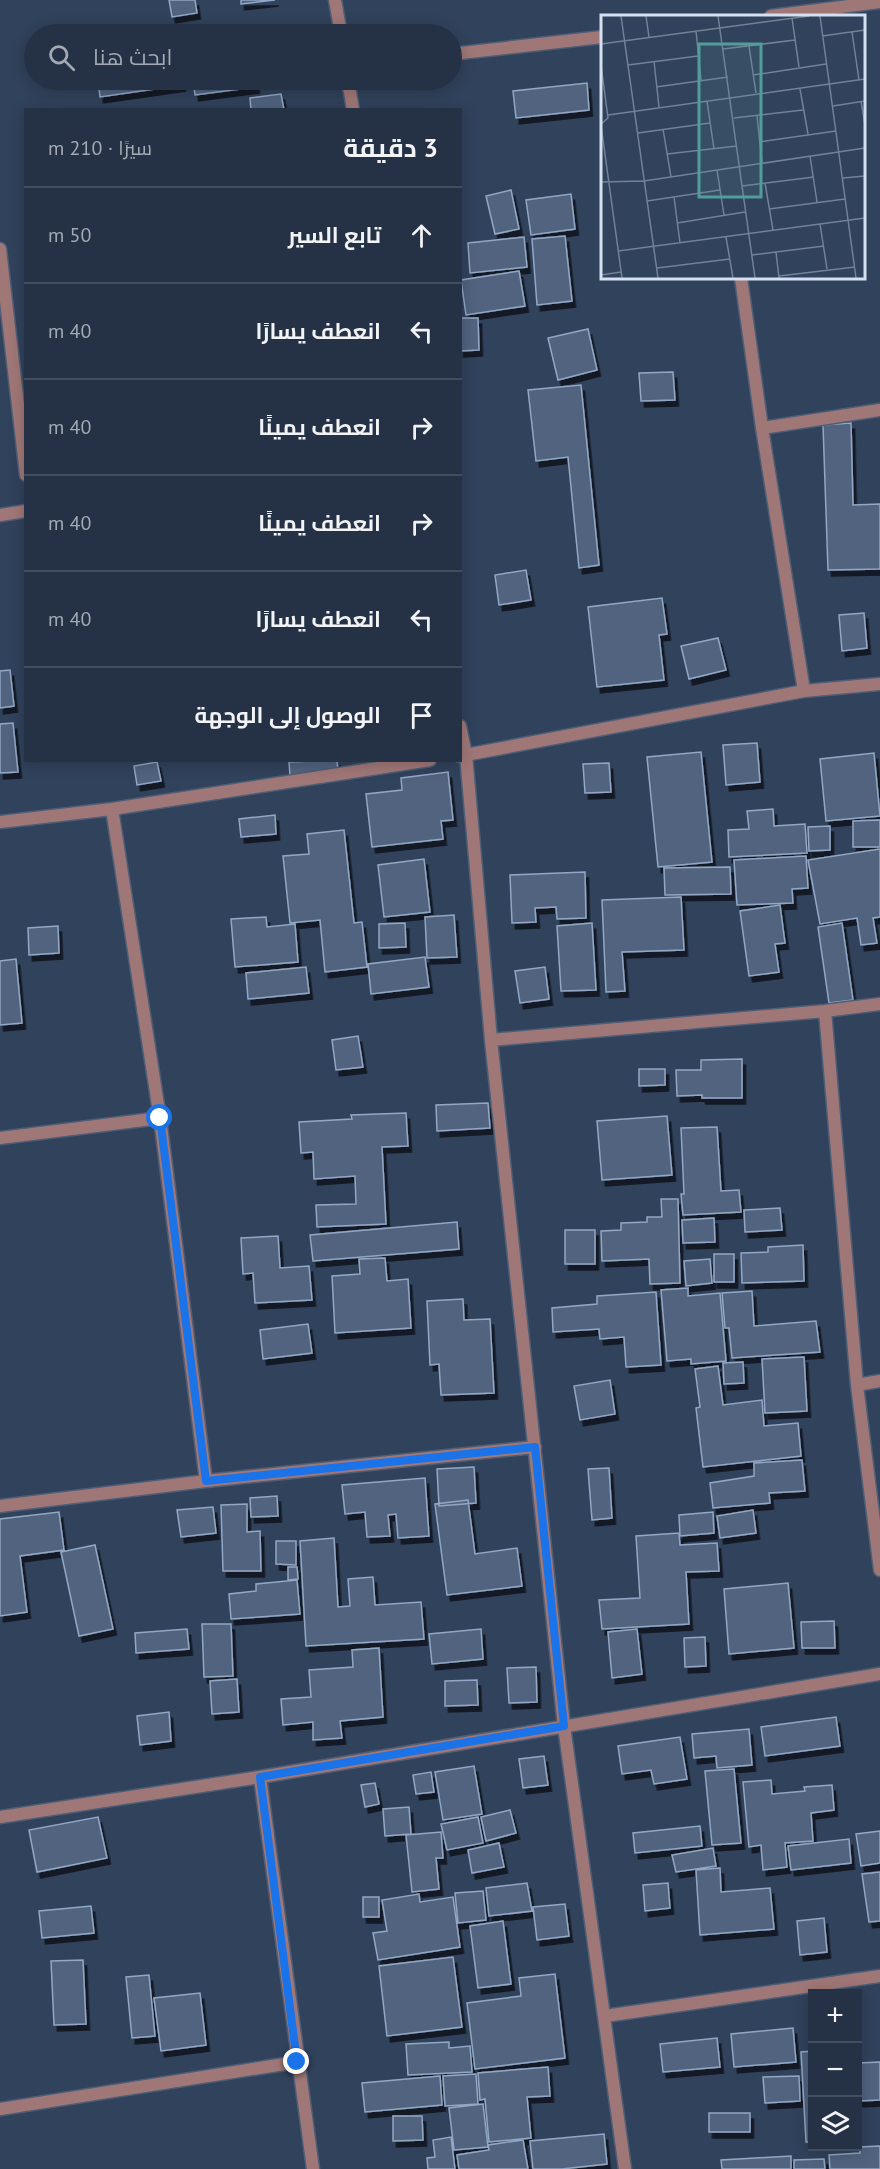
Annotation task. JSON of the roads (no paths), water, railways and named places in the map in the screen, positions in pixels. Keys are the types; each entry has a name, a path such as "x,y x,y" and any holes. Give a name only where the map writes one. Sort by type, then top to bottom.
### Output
{"street":[{"path":"336,0 340,24"},
{"path":"779,15 880,2"},
{"path":"462,53 601,37"},
{"path":"350,90 353,108"},
{"path":"0,249 24,459"},
{"path":"741,279 762,428 804,691"},
{"path":"762,428 880,410"},
{"path":"0,514 24,511"},
{"path":"625,2169 564,1726 463,756 804,691 880,684"},
{"path":"0,822 112,809 417,762"},
{"path":"112,809 160,1118 206,1481"},
{"path":"491,1040 880,1005"},
{"path":"825,1011 857,1385 880,1570"},
{"path":"0,1138 160,1118"},
{"path":"857,1385 880,1381"},
{"path":"0,1506 206,1481 535,1447"},
{"path":"0,1818 880,1674"},
{"path":"260,1777 313,2169"},
{"path":"605,2016 880,1976"},
{"path":"0,2109 297,2062"}]}
